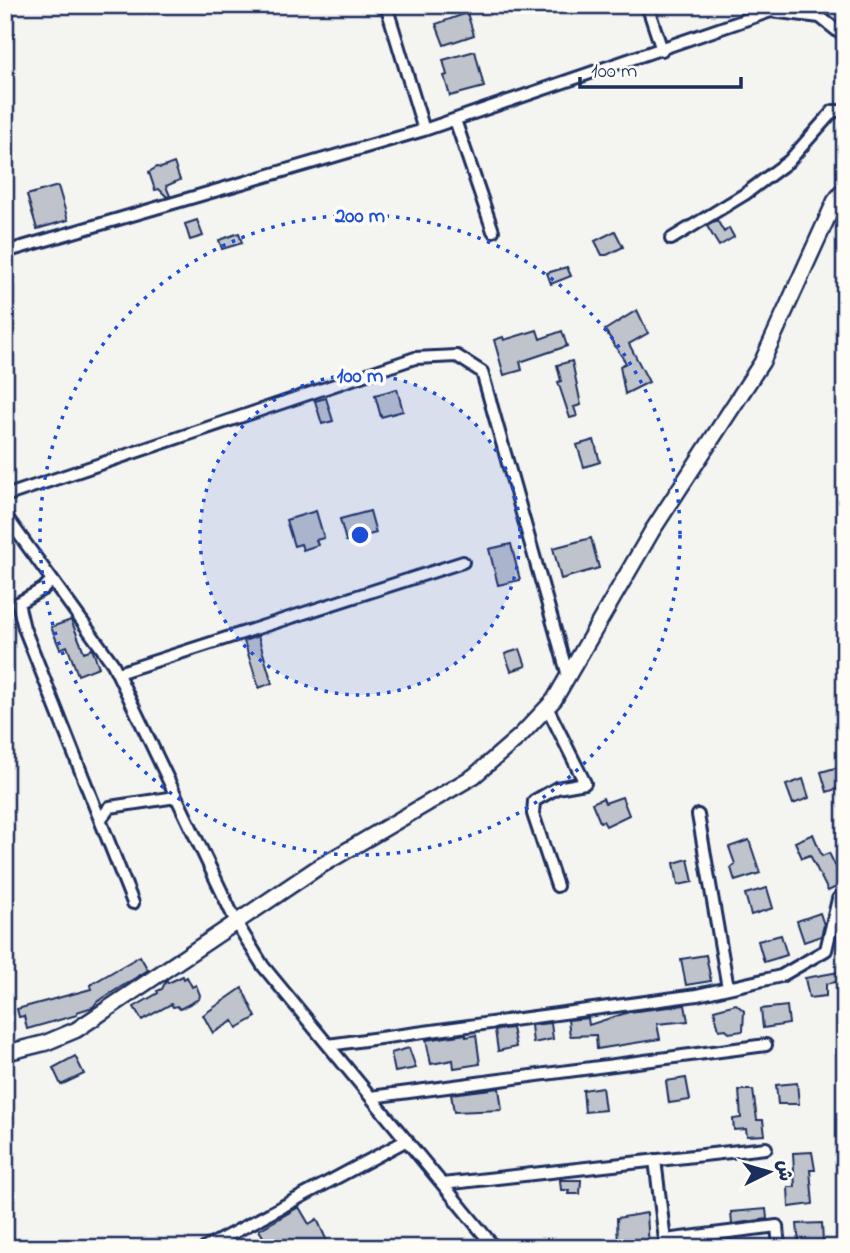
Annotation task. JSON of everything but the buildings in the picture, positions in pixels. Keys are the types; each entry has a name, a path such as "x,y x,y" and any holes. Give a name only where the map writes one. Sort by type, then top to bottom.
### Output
{"street":[{"path":"386,5 424,130"},
{"path":"647,5 662,50"},
{"path":"5,253 424,130 771,11 820,17 845,37"},
{"path":"671,239 745,194 789,161 833,111 845,111"},
{"path":"455,120 493,231"},
{"path":"5,1053 45,1043 76,1030 317,868 474,776 520,736 547,707 568,676 652,531 762,362 835,201 845,188"},
{"path":"5,496 415,358 457,356 482,372 568,676"},
{"path":"5,515 113,664 237,924 263,966 495,1248"},
{"path":"118,673 463,562"},
{"path":"52,580 43,589 18,603 24,628 133,903"},
{"path":"547,707 585,783 557,788 534,801 533,814 557,886"},
{"path":"100,820 110,807 176,797"},
{"path":"698,815 728,988"},
{"path":"328,1045 696,995 781,976 827,950 838,899 845,892"},
{"path":"371,1097 766,1045"},
{"path":"209,1247 407,1140"},
{"path":"443,1184 766,1148"},
{"path":"655,1160 665,1240 777,1226 779,1248"}]}
